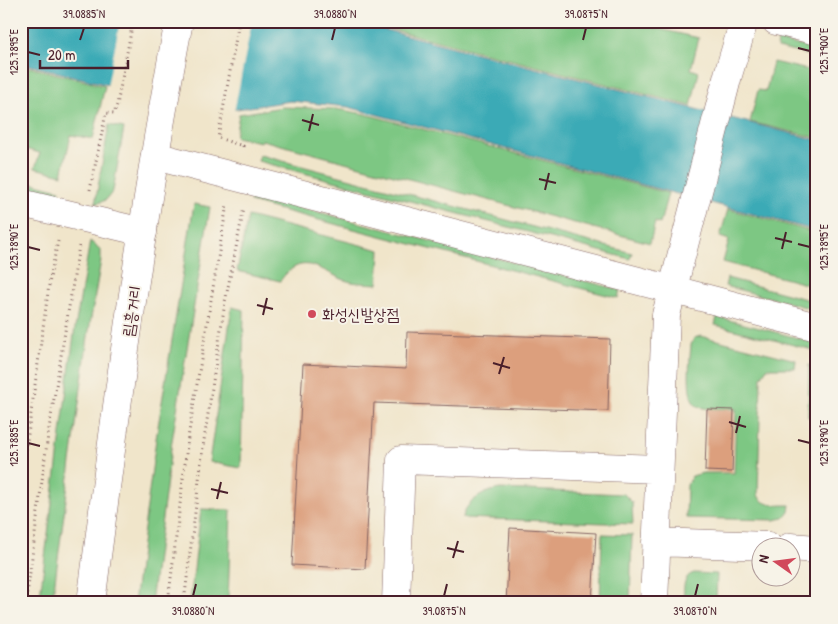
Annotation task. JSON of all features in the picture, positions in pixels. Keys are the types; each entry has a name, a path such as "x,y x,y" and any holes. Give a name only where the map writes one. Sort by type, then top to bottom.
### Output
{"street":[{"name":"림흥거리","path":"92,603 119,390 161,114 179,21"},
{"path":"654,603 664,334 688,227 744,21"},
{"path":"776,21 817,31"},
{"path":"155,156 673,288 817,327"},
{"path":"21,203 143,232"},
{"path":"396,603 401,460 659,469"},
{"path":"656,542 750,545"},
{"path":"800,547 817,548"}],"path":[{"path":"21,484 50,278 74,216 106,113 114,114 117,105 133,21"},
{"path":"184,603 203,446 225,302 242,216 243,146 218,138 239,21"},
{"path":"168,603 188,438 225,210 243,179"},
{"path":"26,603 74,216"}],"green space":[{"path":"359,21 624,21 699,38 691,69 699,72 691,106"},
{"path":"778,41 817,49 817,57 777,48"},
{"path":"773,62 817,72 817,138 750,122 758,90 766,91"},
{"path":"21,65 105,86 93,139 71,135 62,175 35,168 40,153 21,148"},
{"path":"282,107 336,109 365,114 668,193 660,224 655,222 650,243 262,140 261,142 235,137 239,114"},
{"path":"109,125 124,128 113,191 106,200 95,204"},
{"path":"260,155 632,253 630,259 258,161"},
{"path":"21,180 60,190 58,197 21,188"},
{"path":"252,195 620,290 618,298 250,202"},
{"path":"194,204 210,207 172,441 151,603 134,603 156,439"},
{"path":"728,209 817,233 817,287 723,262 729,240 720,237"},
{"path":"248,216 380,250 378,284 346,281 310,265 295,267 280,281 237,271"},
{"path":"90,241 101,250 101,260 88,336 52,603 39,603 74,334"},
{"path":"727,278 817,302 817,310 725,286"},
{"path":"232,307 244,310 241,468 209,462"},
{"path":"717,317 817,343 817,351 715,325"},
{"path":"701,336 796,360 795,368 767,368 761,377 758,495 763,502 776,505 790,505 789,512 784,518 774,520 686,518 687,485 692,476 703,473 734,473 736,409 701,408 693,402 691,395 689,368 691,345 694,338"},
{"path":"809,365 817,367 817,417 808,417"},
{"path":"501,489 624,494 632,502 633,524 463,518 467,507 477,498 483,494"},
{"path":"201,509 231,510 228,603 190,603"},
{"path":"602,534 632,535 630,603 600,603"},
{"path":"694,573 717,574 716,603 684,603 685,581"}],"water":[{"path":"21,21 351,21 817,140 817,231 348,107 291,101 230,110 100,83 21,63"}],"pier":[{"path":"120,21 252,21 234,112 107,87"}],"building":[{"path":"407,332 610,339 608,411 374,403 365,569 292,565 303,364 406,369"},
{"path":"707,409 734,410 732,472 705,471"},
{"path":"510,528 596,533 592,603 506,603"}],"place":[{"name":"화성신발상점","path":"312,314"}]}
